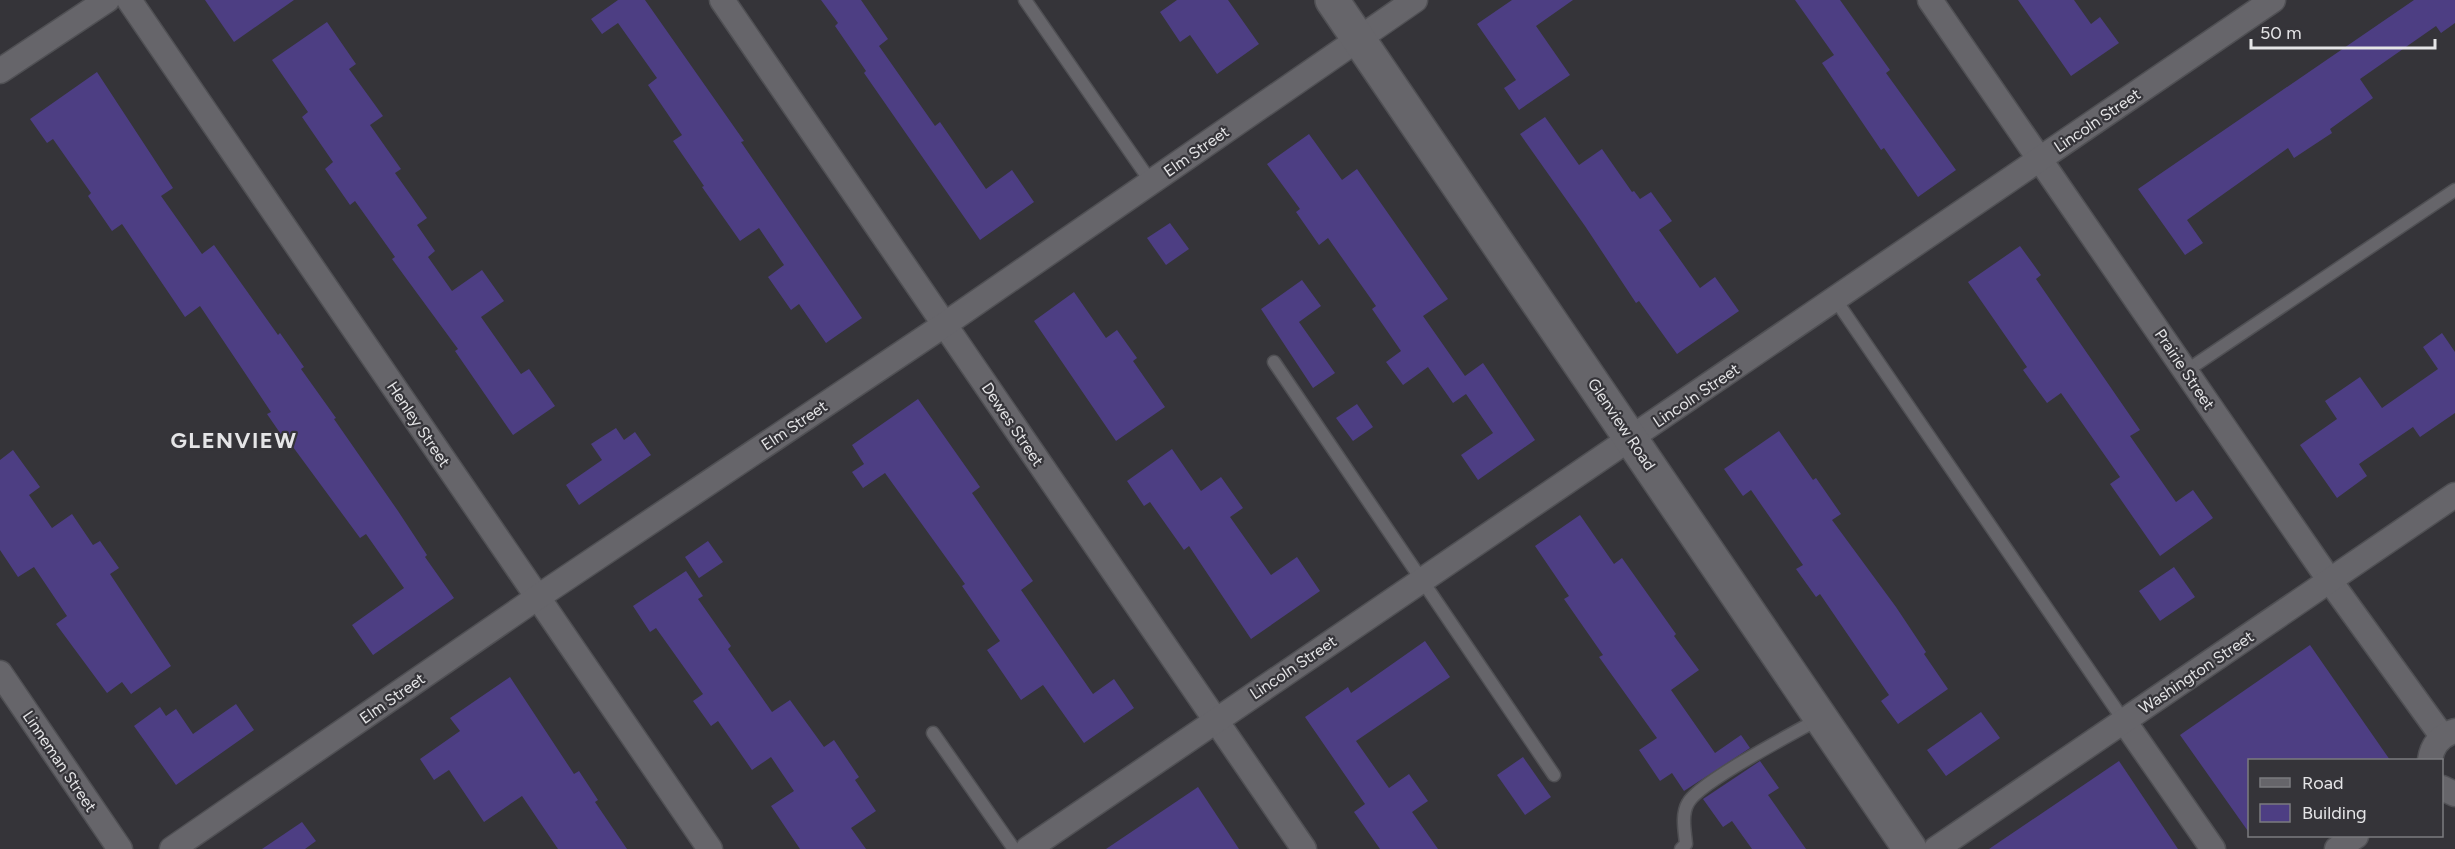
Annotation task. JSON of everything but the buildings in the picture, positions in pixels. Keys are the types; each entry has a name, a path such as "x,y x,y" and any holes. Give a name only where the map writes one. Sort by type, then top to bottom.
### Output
{"main road":[{"name":"Glenview Road","path":"1332,0 1910,849"}],"street":[{"path":"0,71 107,0"},
{"name":"Henley Street","path":"129,0 710,849"},
{"name":"Dewes Street","path":"722,0 1304,849"},
{"name":"Prairie Street","path":"1930,0 2330,581 2449,734"},
{"name":"Lincoln Street","path":"1028,849 2273,0"},
{"name":"Elm Street","path":"172,849 538,597 944,325 1359,39 1404,4"},
{"name":"Washington Street","path":"1936,849 2455,495"},
{"name":"Linneman Street","path":"0,673 120,849"},
{"path":"2124,721 2213,849"},
{"path":"2430,759 2431,752 2449,734"},
{"path":"2337,849 2355,837"}],"lane":[{"path":"1025,0 1151,182"},
{"path":"2186,371 2455,190"},
{"path":"1835,299 2124,721"},
{"path":"1274,362 1554,775"},
{"path":"1681,849 1686,844 1684,821 1687,804 1695,794 1761,751 1821,718"},
{"path":"933,734 1014,849"}],"district":[{"name":"GLENVIEW","path":"234,440"}]}
